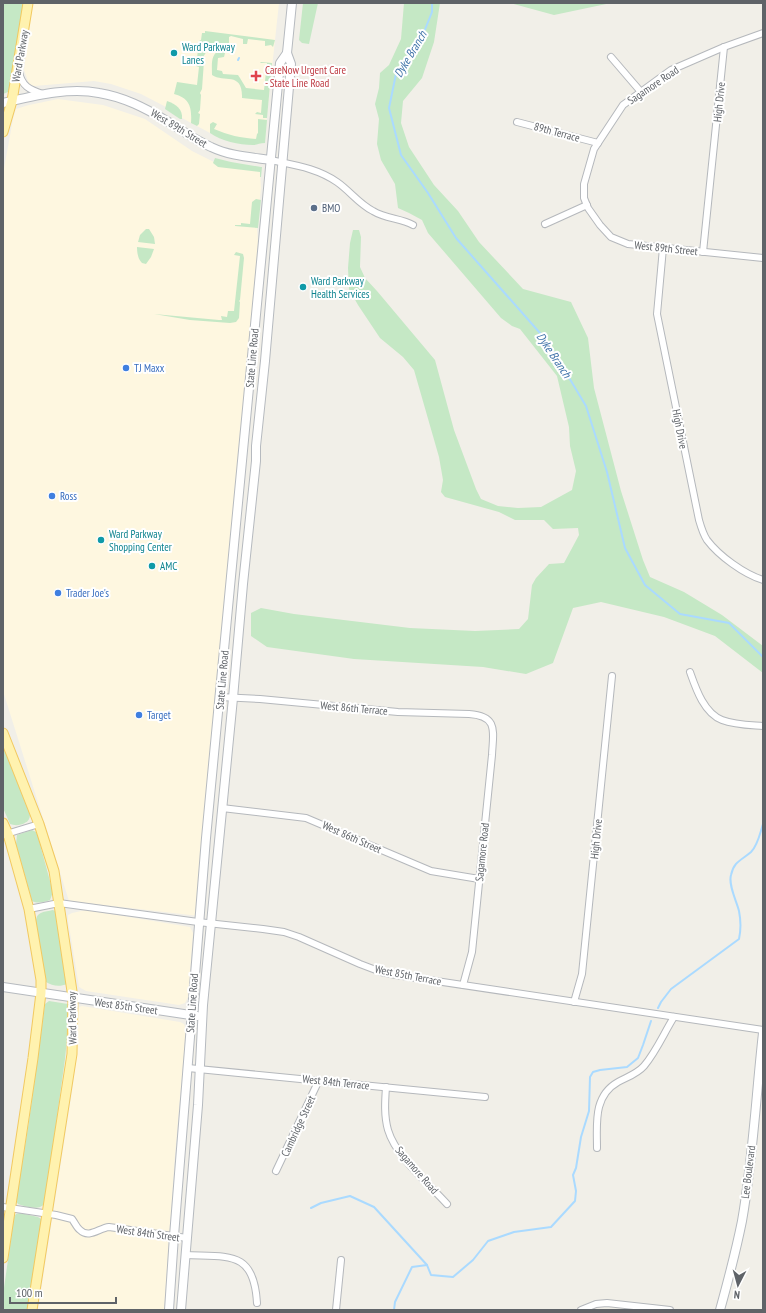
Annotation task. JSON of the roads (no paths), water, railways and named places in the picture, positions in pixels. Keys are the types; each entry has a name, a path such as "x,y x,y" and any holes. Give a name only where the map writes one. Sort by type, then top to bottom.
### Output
{"main road":[{"name":"Ward Parkway","path":"3,132 6,102 19,60 28,3"},
{"name":"State Line Road","path":"181,1310 198,1105 202,1016 210,923 256,461 256,446 291,64 287,53 292,3"},
{"name":"State Line Road","path":"169,1310 198,922 280,63 287,53"},
{"name":"West 89th Street","path":"6,102 60,92 87,91 113,96 147,109 212,148 235,155 271,160"},
{"name":"Ward Parkway","path":"3,733 39,824 54,871 73,998 72,1054 32,1310"},
{"path":"3,823 5,835 29,909 41,980 41,993 33,1058 7,1208 3,1258"},
{"name":"West 85th Street","path":"3,987 202,1016"},
{"name":"Lee Boulevard","path":"720,1310 735,1254 742,1220 763,1031"}],"street":[{"name":"Sagamore Road","path":"587,205 584,198 584,184 594,149 623,105 671,70 724,47 763,33"},
{"name":"High Drive","path":"703,252 724,47"},
{"path":"611,57 642,92"},
{"path":"19,60 21,82 34,91 47,95"},
{"name":"89th Terrace","path":"517,122 598,143"},
{"name":"West 89th Street","path":"271,160 309,168 322,173 338,182 371,210 383,217 404,221 413,225"},
{"path":"545,224 587,205"},
{"name":"West 89th Street","path":"587,205 600,225 611,237 628,244 763,258"},
{"name":"High Drive","path":"663,248 657,314 699,520 706,539 713,547 744,571 755,578 763,580"},
{"path":"690,672 699,696 712,713 721,720 763,726"},
{"name":"High Drive","path":"574,1002 582,974 612,676"},
{"name":"West 86th Terrace","path":"220,697 398,712 480,715 488,719"},
{"name":"Sagamore Road","path":"463,985 472,952 493,735 493,727 488,719"},
{"name":"West 86th Street","path":"222,808 306,818 431,871 479,879"},
{"path":"5,835 39,824"},
{"name":"West 85th Terrace","path":"29,909 59,903 198,922 263,928 284,932 299,937 381,972 674,1016 763,1031"},
{"path":"597,1148 597,1118 601,1100 607,1091 617,1083 643,1067 674,1016"},
{"name":"West 84th Terrace","path":"188,1068 485,1097"},
{"name":"Cambridge Street","path":"276,1171 319,1080"},
{"name":"Sagamore Road","path":"386,1087 385,1112 392,1140 400,1153 447,1204"},
{"name":"West 84th Street","path":"7,1208 72,1219 78,1229 88,1234 108,1227 187,1238"},
{"name":"West 84th Street","path":"185,1255 222,1257 240,1260 246,1265 252,1275 257,1304"},
{"path":"336,1310 341,1260"},
{"path":"581,1310 601,1303 670,1310"}],"waterway":[{"name":"Dyke Branch","path":"432,3 432,12 420,42 396,74 389,108 401,155 428,193 456,238 547,341 586,406 607,472 625,548 645,585 680,614 729,623 763,657"},
{"path":"658,1008 671,989 739,939 739,911 730,879 732,870 736,864 751,852 755,846 763,824"},
{"path":"394,1310 395,1302 412,1267 427,1265 431,1275 453,1277 473,1260 488,1241 514,1232 551,1227 575,1201 576,1191 573,1175 576,1168 581,1137 589,1111 590,1077 593,1072 600,1070 627,1067 638,1058 651,1021"},
{"path":"311,1208 321,1203 350,1196 374,1207 427,1265"}],"place":[{"name":"Ward Parkway Lanes","path":"174,53"},
{"name":"CareNow Urgent Care - State Line Road","path":"256,76"},
{"name":"BMO","path":"314,208"},
{"name":"Ward Parkway Health Services","path":"303,287"},
{"name":"TJ Maxx","path":"126,368"},
{"name":"Ross","path":"52,496"},
{"name":"Ward Parkway Shopping Center","path":"101,540"},
{"name":"AMC","path":"152,566"},
{"name":"Trader Joe's","path":"58,593"},
{"name":"Target","path":"139,715"}]}
